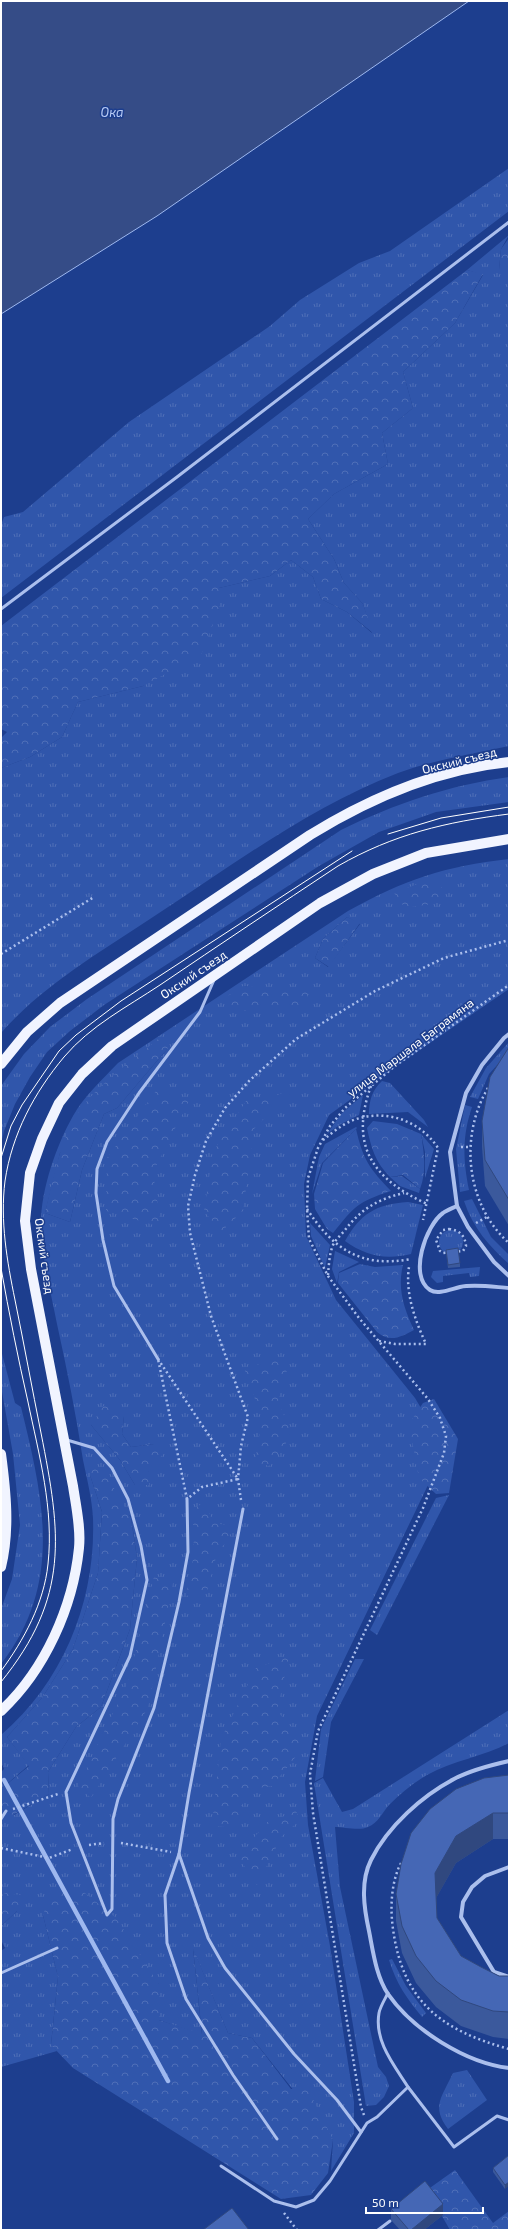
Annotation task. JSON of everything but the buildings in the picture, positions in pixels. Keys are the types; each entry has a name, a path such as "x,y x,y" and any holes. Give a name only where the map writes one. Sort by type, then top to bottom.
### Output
{"main road":[{"name":"Окский съезд","path":"1,1064 27,1032 60,1003 310,834 346,813 396,791 448,774 509,762"},
{"name":"Окский съезд","path":"1,1711 34,1672 54,1637 71,1591 79,1547 78,1523 65,1440 31,1269 25,1221 30,1173 42,1139 59,1103 82,1074 112,1046 320,903 373,874 426,853 509,839"},
{"path":"1,1454 6,1493 5,1552 1,1567"}],"street":[{"path":"509,1034 482,1065 466,1093 450,1152 457,1206 468,1227 494,1262 509,1276"},
{"path":"457,1206 443,1213 431,1227 422,1249 420,1271 422,1282 430,1290 441,1292 462,1287 509,1288"},
{"path":"509,1761 455,1778 429,1795 405,1815 380,1846 371,1861 364,1882 366,1919 377,1969 388,1993 410,2020 453,2050 509,2068"},
{"path":"509,1867 485,1876 472,1887 463,1902 461,1916 494,1972 509,1977"}],"lane":[{"path":"1,609 171,482 509,222"},
{"path":"158,1359 114,1286 103,1240 96,1193 97,1169 107,1142 139,1093 200,1012 217,973"},
{"path":"65,1440 94,1448 112,1468 128,1499 141,1546 147,1580 130,1656 66,1792 70,1823 107,1915 112,1909 113,1819 118,1798 154,1708 179,1602 188,1552 187,1499"},
{"path":"243,1509 188,1793 180,1854 166,1896 167,1943 186,1999 233,2075 277,2139"},
{"path":"1,1819 6,1811"},
{"path":"180,1854 208,1938 225,1968 294,2054 337,2100 361,2132"},
{"path":"1,1973 57,1948"},
{"path":"388,1993 379,2012 378,2028 386,2052 408,2087 454,2147 496,2116 509,2120"},
{"path":"221,2166 274,2201 296,2207 314,2200 330,2182 367,2123 377,2117 408,2087"},
{"path":"378,2230 390,2221"}],"path":[{"path":"1,954 94,897"},
{"path":"243,1509 238,1479 241,1446 248,1417 211,1316 190,1233 188,1206 195,1175 206,1141 224,1108 249,1081 296,1039 375,991 444,958 509,940"},
{"name":"улица Маршала Баграмяна","path":"367,2123 361,2106 319,1852 313,1814 310,1774 318,1731 423,1508 444,1453 446,1436 440,1418 428,1399 359,1318 328,1276 310,1239 307,1209 308,1178 322,1140 330,1126 345,1108 371,1086 484,1001 509,985"},
{"path":"490,1085 476,1114 471,1151 471,1170 476,1191 485,1214 497,1233 509,1243"},
{"path":"371,1086 364,1103 362,1118 362,1133 369,1156 382,1176 404,1193 427,1204"},
{"path":"322,1140 350,1121 379,1116 408,1121 431,1137 438,1148"},
{"path":"328,1276 329,1258 334,1243 357,1215 371,1204 387,1197 404,1193"},
{"path":"307,1209 320,1229 334,1243 354,1254 373,1260 393,1262 411,1259"},
{"path":"455,1229 459,1231 465,1240 466,1246 463,1251 443,1253 440,1251 436,1240 443,1230 455,1229"},
{"path":"158,1359 238,1479"},
{"path":"158,1359 187,1499 202,1487 238,1479"},
{"path":"6,1811 66,1792"},
{"path":"404,1860 400,1866 393,1890 392,1921 396,1955 410,1986 430,2011 446,2024 479,2041 509,2049"},
{"path":"400,1866 404,1867"}],"green space":[{"path":"509,168 509,211 1,598 1,525 4,517 23,512 129,422 270,326 300,300 359,263 390,251"},
{"path":"509,235 501,249 499,270 509,270 509,746 411,768 334,802 303,819 74,969 36,999 1,1033 1,768 30,757 62,737 78,702 143,686 219,609 219,588 270,576 291,560 313,577 321,599 347,612 372,633 363,604 344,583 334,559 308,519 334,494 388,464 382,433 413,408 403,372 455,323 483,275 467,270"},
{"path":"509,238 509,270 499,270 501,249"},
{"path":"467,270 483,274 455,323 403,372 413,408 382,433 388,464 334,494 308,519 334,559 344,583 363,604 373,633 347,612 321,599 313,577 291,560 270,576 219,588 219,609 201,655 143,686 78,702 62,737 30,757 1,768 1,738 7,732 1,729 1,626"},
{"path":"509,777 509,802 436,812 379,832 319,866 104,1005 70,1031 47,1052 30,1077 15,1104 4,1131 1,1144 1,1086 24,1054 50,1027 87,999 341,830 381,812 444,790"},
{"path":"509,859 509,989 402,1062 329,1115 310,1155 304,1184 306,1236 336,1300 415,1398 437,1435 428,1485 317,1716 305,1782 308,1825 330,1946 354,2102 354,2133 331,2171 333,2140 252,2038 228,2033 193,1949 202,2035 159,2020 159,1984 43,1915 58,1977 51,2044 57,2051 1,2067 1,1951 5,1948 1,1940 1,1926 17,1911 5,1893 1,1895 1,1809 14,1815 49,1794 48,1772 76,1727 101,1707 130,1629 137,1558 131,1517 90,1475 102,1512 98,1573 73,1649 42,1698 7,1737 29,1765 1,1789 1,1772 4,1769 1,1761 1,1735 23,1714 42,1690 59,1664 72,1637 82,1608 89,1579 92,1549 92,1504 45,1264 41,1213 50,1170 55,1155 73,1116 82,1102 118,1063 348,911 368,900 426,876 445,870","holes":["347,917 360,924 328,967 315,958 323,939","243,986 260,989 307,1007","168,1048 117,1108 104,1114 82,1170 70,1222 45,1213 60,1153","124,1416 122,1434 131,1447 154,1444 148,1472 135,1485 120,1460 91,1425"]},
{"path":"423,882 441,882 443,894 432,904 405,908 394,893"},
{"path":"347,917 360,923 329,967 315,958 323,939"},
{"path":"243,986 308,992 307,1007 243,1011 229,1004 228,996"},
{"path":"162,1036 168,1048 117,1108 104,1114 82,1170 70,1222 45,1213 61,1150 71,1126 84,1104 104,1083"},
{"path":"509,1042 509,1052 489,1074 478,1099 470,1097 486,1068"},
{"path":"382,1081 390,1083 424,1120 428,1127 408,1112 369,1114 372,1096"},
{"path":"156,1091 189,1101 153,1172 161,1227 106,1211 107,1158"},
{"path":"290,1091 254,1129 243,1211 221,1232 204,1211 213,1152 248,1098 257,1100"},
{"path":"363,1095 359,1115 341,1124 327,1134 341,1114"},
{"path":"465,1105 472,1107 466,1128 464,1148 469,1190 460,1192 456,1149"},
{"path":"373,1121 397,1124 421,1134 424,1155 424,1175 420,1189 403,1175 390,1177 381,1166 372,1148 367,1128"},
{"path":"356,1127 357,1128 322,1163 312,1194 319,1157 325,1144"},
{"path":"356,1129 361,1149 368,1163 391,1191 371,1198 358,1206 333,1233 327,1229 315,1209 314,1194 323,1163"},
{"path":"421,1134 434,1149 425,1178 425,1152"},
{"path":"402,1176 420,1189 419,1193 400,1186 390,1177"},
{"path":"472,1199 491,1237 509,1255 509,1264 482,1236 472,1220 464,1201"},
{"path":"408,1202 423,1205 411,1254 393,1257 376,1255 361,1250 345,1241 363,1217 370,1212 387,1205"},
{"path":"310,1223 330,1245 325,1268 311,1236"},
{"path":"451,1230 459,1234 463,1242 459,1250 451,1254 443,1250 439,1242 443,1234"},
{"path":"335,1251 359,1262 339,1272 337,1283 332,1269"},
{"path":"360,1264 375,1267 403,1265 401,1274 402,1298 414,1330 396,1338 386,1337 377,1332 338,1283 339,1273"},
{"path":"480,1267 479,1276 470,1277 469,1273 443,1276 443,1282 437,1283 431,1277 433,1271"},
{"path":"1,1350 15,1403 21,1407 29,1441 41,1507 43,1539 41,1571 34,1602 21,1633 1,1664 1,1609 12,1579 20,1525 13,1454 1,1386"},
{"path":"291,1356 278,1401 292,1435 269,1466 255,1462 262,1419 244,1368"},
{"path":"434,1399 458,1439 449,1493 436,1494 419,1478 409,1424 423,1403"},
{"path":"105,1404 124,1416 122,1434 131,1447 154,1444 163,1454 148,1472 149,1485 135,1485 120,1460 91,1425"},
{"path":"92,1467 104,1471 131,1518 137,1558 130,1629 101,1707 76,1727 48,1772 49,1794 13,1815 1,1809 1,1789 29,1766 7,1737 42,1698 73,1649 98,1573 102,1512 90,1475"},
{"path":"449,1495 377,1635 370,1630 436,1498"},
{"path":"205,1501 213,1523 227,1525 231,1539 218,1550 207,1591 186,1596 194,1554 193,1510"},
{"path":"154,1577 173,1583 148,1708 91,1798 78,1786 128,1682"},
{"path":"289,1656 277,1711 306,1744 272,1786 244,1790 239,1828 212,1826 221,1739 256,1668"},
{"path":"355,1659 364,1659 331,1722 323,1777 315,1781 321,1729"},
{"path":"509,1710 509,1743 427,1775 398,1797 389,1805 377,1820 368,1827 356,1829 335,1827 340,1887 378,2067 386,2077 389,2086 384,2097 376,2105 366,2106 314,1783 323,1778 342,1812 353,1809"},
{"path":"295,1809 300,1820 282,1836 257,1885 239,1858 266,1822 275,1822"},
{"path":"80,1889 116,1918 159,1984 159,2020 202,2034 193,1948 228,2033 252,2038 291,2089 307,2087 333,2140 328,2173 311,2195 281,2199 73,2068 51,2045 58,1977 43,1915 49,1898 62,1891"},
{"path":"5,1893 21,1895 17,1911 1,1926 1,1895"},
{"path":"392,1959 406,1986 426,2013 422,2017 407,1997 399,1983 389,1960"},
{"path":"467,2070 487,2100 448,2129 440,2114 440,2101 453,2073"},
{"path":"455,2170 493,2223 509,2211 509,2230 450,2230 427,2190"}],"water":[{"name":"Ока","path":"1,1 469,1 157,216 1,314"}],"waterway":[{"path":"4,1780 168,2081"}],"tram line":[{"path":"388,834 441,818 509,807"},
{"path":"1,1682 23,1651 39,1621 49,1592 54,1564 55,1534 53,1503 48,1469 9,1271 3,1211 8,1164 19,1131 34,1100 43,1085 64,1057 97,1026 338,866 379,846 421,831 464,821 509,814"},
{"path":"1,1158 11,1126 22,1105 59,1051 76,1035 121,1001 352,851"},
{"path":"1,1268 37,1442 49,1523 48,1564 42,1593 25,1634 1,1671"}]}
